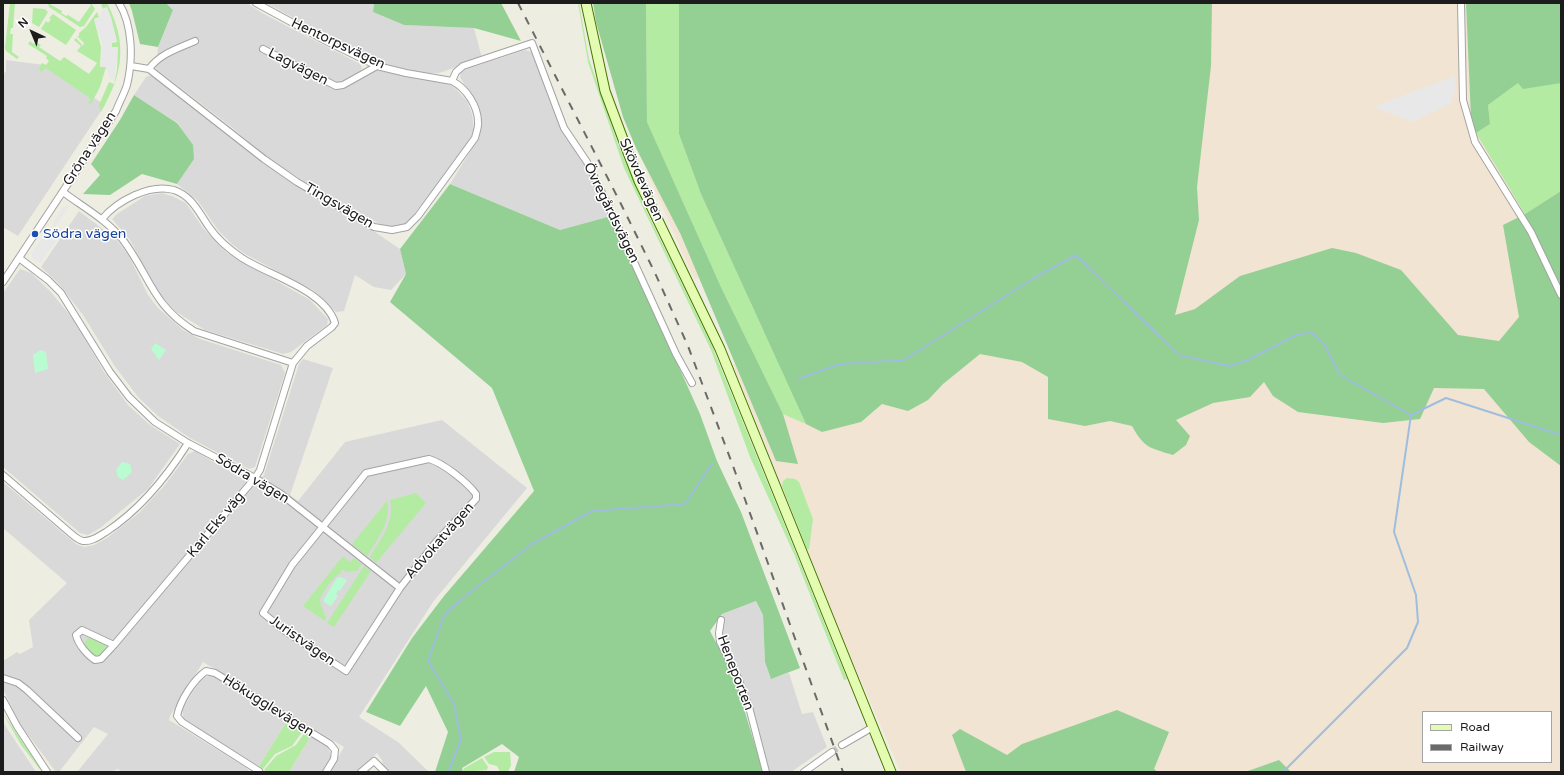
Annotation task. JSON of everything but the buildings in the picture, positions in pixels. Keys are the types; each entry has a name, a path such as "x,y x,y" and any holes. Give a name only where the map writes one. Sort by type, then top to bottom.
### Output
{"main road":[{"name":"Skövdevägen","path":"586,3 605,91 639,181 720,349 891,772"}],"street":[{"name":"Gröna vägen","path":"3,282 116,111 126,87 131,66 131,47 128,29 119,3"},
{"name":"Hentorpsvägen","path":"256,3 328,42 377,66 406,74 452,81"},
{"path":"1461,3 1463,100 1475,142 1531,232 1561,295"},
{"path":"149,69 154,62 195,41"},
{"name":"Övregårdsvägen","path":"452,81 456,72 463,66 532,43 562,122 587,162 676,354 692,383"},
{"name":"Lagvägen","path":"263,49 336,86 343,85 377,66"},
{"name":"Tingsvägen","path":"131,66 149,69 264,159 297,182 374,227 392,230 407,227 418,216 475,138 478,122 474,105 466,92 452,81"},
{"path":"63,192 102,219 114,230 130,249 162,305 183,324 208,337 293,363 307,346 335,323 333,317 315,298 243,258 228,247 209,228 197,207 186,196 175,191 161,188 149,189 133,196 110,211 102,219"},
{"name":"Södra vägen","path":"19,258 48,280 61,293 110,372 129,397 155,422 188,443 255,478 281,494 400,588"},
{"name":"Karl Eks väg","path":"114,645 82,630 76,635 77,639 89,656 95,660 101,660 114,645 255,478 260,470 293,363"},
{"path":"3,475 78,539 86,541 97,537 132,513 158,486 188,443"},
{"name":"Advokatvägen","path":"323,527 366,473 429,459 438,461 474,490 476,499 436,542 400,588"},
{"name":"Juristvägen","path":"323,527 283,578 263,613 285,631 346,671 400,588"},
{"name":"Heneporten","path":"721,620 718,633 720,642 738,678 749,707 766,772"},
{"name":"Hökugglevägen","path":"260,772 182,722 178,716 179,708 198,676 206,672 215,673 330,744 335,750 334,759 326,772"},
{"path":"3,678 18,683 27,690 78,738"},
{"path":"3,700 17,726 47,772"},
{"path":"842,745 873,727"},
{"path":"804,772 832,752"},
{"path":"361,772 374,761 385,772"}],"shaded area":[{"path":"166,3 247,3 262,13 360,64 362,68 359,73 338,83 328,81 261,46 260,51 271,55 337,89 345,87 376,70 452,85 467,101 472,114 474,130 468,144 405,226 392,227 380,224 325,194 270,160 230,126 156,69 158,47 173,10"},
{"path":"266,3 374,3 373,12 404,25 474,28 482,58 439,73 425,73 383,64 369,59"},
{"path":"598,3 1561,3 1561,772 901,772 845,644 733,365 768,323 728,268 694,279 627,126"},
{"path":"107,7 117,41 112,42 112,47 118,47 114,80 110,79 106,67 101,67 102,43 94,19 99,18 103,9"},
{"path":"525,50 532,52 551,105 588,168 611,216 560,230 450,184 479,137 481,123 476,104 460,77 461,71"},
{"path":"6,60 44,65 105,105 18,236 3,227 3,75 6,71"},
{"path":"151,75 286,179 369,228 400,249 406,274 391,290 374,287 355,275 344,311 336,312 313,290 245,254 233,245 218,230 198,201 177,184 194,158 178,123 134,95 146,77"},
{"path":"1454,76 1456,87 1451,103 1413,122 1373,107"},
{"path":"162,193 186,203 203,228 227,253 310,300 328,319 327,325 291,352 283,354 205,330 175,311 158,292 130,240 112,219 117,214 145,196"},
{"path":"69,206 53,230 60,235 41,263 33,259 31,253 48,230 53,228 54,221 62,208"},
{"path":"79,211 116,239 129,256 148,295 158,308 183,330 200,339 281,365 285,373 255,467 249,469 190,438 158,416 138,397 114,365 83,315 59,284 41,267"},
{"path":"20,269 31,273 50,291 74,320 104,372 128,405 150,425 180,444 148,489 100,528 88,535 80,533 3,467 3,293"},
{"path":"303,359 333,368 290,495 298,501 345,442 442,420 527,488 433,602 359,717 398,742 429,772 389,772 383,766 382,760 377,753 356,772 330,772 344,747 203,662 169,720 247,768 249,772 122,772 118,769 110,772 77,772 108,734 94,727 59,772 56,772 20,724 3,689 3,661 17,652 20,654 33,647 29,620 67,583 3,528 3,482 76,544 84,547 94,545 107,538 139,513 165,485 188,454 195,451 255,486 264,475 299,364"},
{"path":"756,601 763,615 765,662 771,678 789,673 802,714 813,712 827,747 791,772 769,772 743,684 722,641 722,614"},
{"path":"213,675 287,721 259,766 184,720 182,710 201,678"},
{"path":"3,721 6,727 36,772 3,772"},
{"path":"311,736 328,746 331,757 322,772 289,772"}],"green space":[{"path":"10,3 15,3 13,28 11,28 10,34 13,34 12,52 19,57 17,59 6,51 5,48"},
{"path":"48,3 62,11 61,13 66,16 68,15 79,22 91,5 88,3 91,3 95,9 84,26 80,27 49,7"},
{"path":"107,3 114,18 120,45 118,71 114,84 117,69 118,47 112,47 112,43 117,42 107,7 103,9 101,5"},
{"path":"129,3 166,3 173,10 158,47 140,44"},
{"path":"374,3 501,3 521,41 474,28 404,25 373,12"},
{"path":"578,3 589,59 618,144 647,212 712,346 847,679 844,680 794,554 750,457 711,350 624,168 588,62"},
{"path":"593,3 646,3 647,122 721,287 783,414 798,464 776,461 681,235 636,148 623,117 596,22"},
{"path":"646,3 679,3 679,134 701,194 806,424 783,414 721,287 647,122"},
{"path":"679,3 1212,3 1211,66 1197,187 1199,220 1175,315 1195,309 1240,276 1332,248 1356,253 1401,270 1458,335 1499,341 1519,317 1503,225 1525,214 1561,191 1561,466 1529,442 1484,389 1434,388 1420,419 1383,423 1298,412 1273,396 1264,382 1250,397 1213,403 1176,420 1190,436 1186,445 1173,455 1148,446 1140,439 1132,426 1110,421 1085,426 1048,419 1048,377 1022,362 980,354 943,384 928,400 908,411 882,404 861,422 822,432 806,424 701,194 679,134"},
{"path":"1466,3 1561,3 1561,83 1523,89 1518,83 1488,105 1490,124 1476,133 1471,118"},
{"path":"33,8 45,9 48,12 39,27 32,23"},
{"path":"97,12 99,17 94,19 101,47 100,67 106,67 100,87 91,104 88,103 91,99 46,68 41,72 39,68 42,63 46,65 49,61 46,58 47,56 28,44 30,41 34,44 36,42 41,45 39,47 60,61 64,57 89,74 97,63 77,51 81,46 74,40 76,38 83,46 84,43 77,36 79,36 79,33 86,27"},
{"path":"53,14 76,30 66,45 41,29 46,21 48,23 51,19 49,18"},
{"path":"109,82 114,84 101,112 99,105"},
{"path":"1518,83 1561,83 1561,191 1525,214 1476,133 1490,124 1488,105"},
{"path":"134,95 177,123 193,145 194,159 177,184 142,174 110,195 83,194 100,175 91,164 120,120"},
{"path":"450,184 560,230 611,216 700,414 717,461 741,512 800,668 771,679 765,662 763,615 756,601 722,614 710,631 735,679 763,772 514,772 519,757 502,744 462,768 463,772 435,772 448,732 426,686 400,726 366,712 412,638 444,596 534,491 492,388 390,302 406,274 400,249"},
{"path":"155,343 166,350 159,360 151,349"},
{"path":"40,350 46,352 48,369 35,373 33,355"},
{"path":"122,462 130,464 132,472 123,480 118,477 116,470"},
{"path":"787,478 795,479 799,482 813,519 809,549 807,549 782,486 783,481"},
{"path":"416,493 426,503 376,563 370,557 389,523 391,508 390,500"},
{"path":"387,501 388,508 386,523 367,556 352,544"},
{"path":"343,556 350,562 354,558 362,564 357,571 346,572 342,569 341,573 335,577 326,589 320,600 326,619 325,621 303,606"},
{"path":"364,566 371,571 334,627 327,623"},
{"path":"341,577 347,580 340,591 338,590 336,594 338,596 331,606 324,602 324,599 337,578"},
{"path":"91,637 106,645 105,649 100,655 94,656 84,644 87,639"},
{"path":"1117,710 1169,732 1154,769 1158,772 966,772 952,735 960,729 1007,755 1022,744"},
{"path":"3,713 41,770 42,772 21,745"},
{"path":"287,721 303,731 292,746 275,754 263,769 259,766"},
{"path":"305,732 311,736 289,772 268,772 264,770 276,756 296,745"},
{"path":"494,752 510,752 511,765 508,772 500,772 497,766 489,764 484,757"},
{"path":"482,758 488,767 487,770 464,772 463,769"},
{"path":"1279,760 1291,772 1245,772"}],"waterway":[{"path":"798,379 840,364 904,360 1034,278 1076,255 1179,355 1230,366 1250,359 1296,335 1311,332 1324,344 1340,375 1411,415"},
{"path":"1411,415 1446,398 1561,435"},
{"path":"1283,772 1407,648 1418,622 1416,595 1394,532 1411,415"},
{"path":"448,772 461,740 454,704 428,661 444,616 459,601 532,544 592,511 685,504 712,464"},
{"path":"1093,772 1098,772"}],"tunnel":[{"path":"832,752 842,745"}],"railway":[{"path":"518,3 620,202 655,273 688,346 733,466 843,772"}],"place":[{"name":"Södra vägen","path":"35,234"}]}
